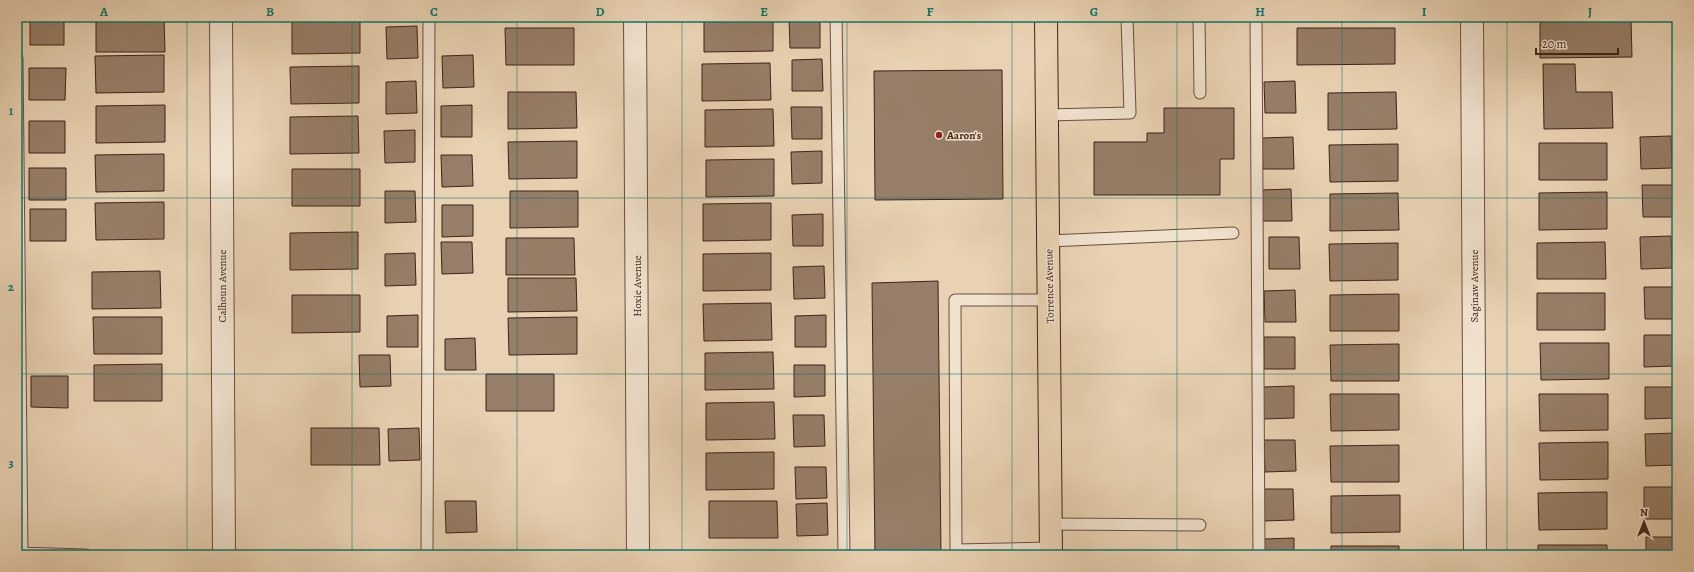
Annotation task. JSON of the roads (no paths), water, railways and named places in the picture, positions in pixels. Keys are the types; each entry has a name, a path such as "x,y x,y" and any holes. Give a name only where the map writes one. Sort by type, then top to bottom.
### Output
{"main road":[{"name":"Torrence Avenue","path":"1046,17 1050,551"}],"street":[{"name":"Calhoun Avenue","path":"221,17 224,555"},
{"name":"Hoxie Avenue","path":"635,17 638,555"},
{"name":"Saginaw Avenue","path":"1472,17 1475,555"}],"lane":[{"path":"427,555 429,17"},
{"path":"836,17 844,555"},
{"path":"1047,115 1130,113 1127,17"},
{"path":"1199,17 1200,93"},
{"path":"1256,17 1259,555"},
{"path":"17,58 20,553 86,555"},
{"path":"1048,241 1233,233"},
{"path":"1049,300 955,300 956,553 1050,551"},
{"path":"1050,524 1200,525"}],"place":[{"name":"Aaron's","path":"939,135"}]}
